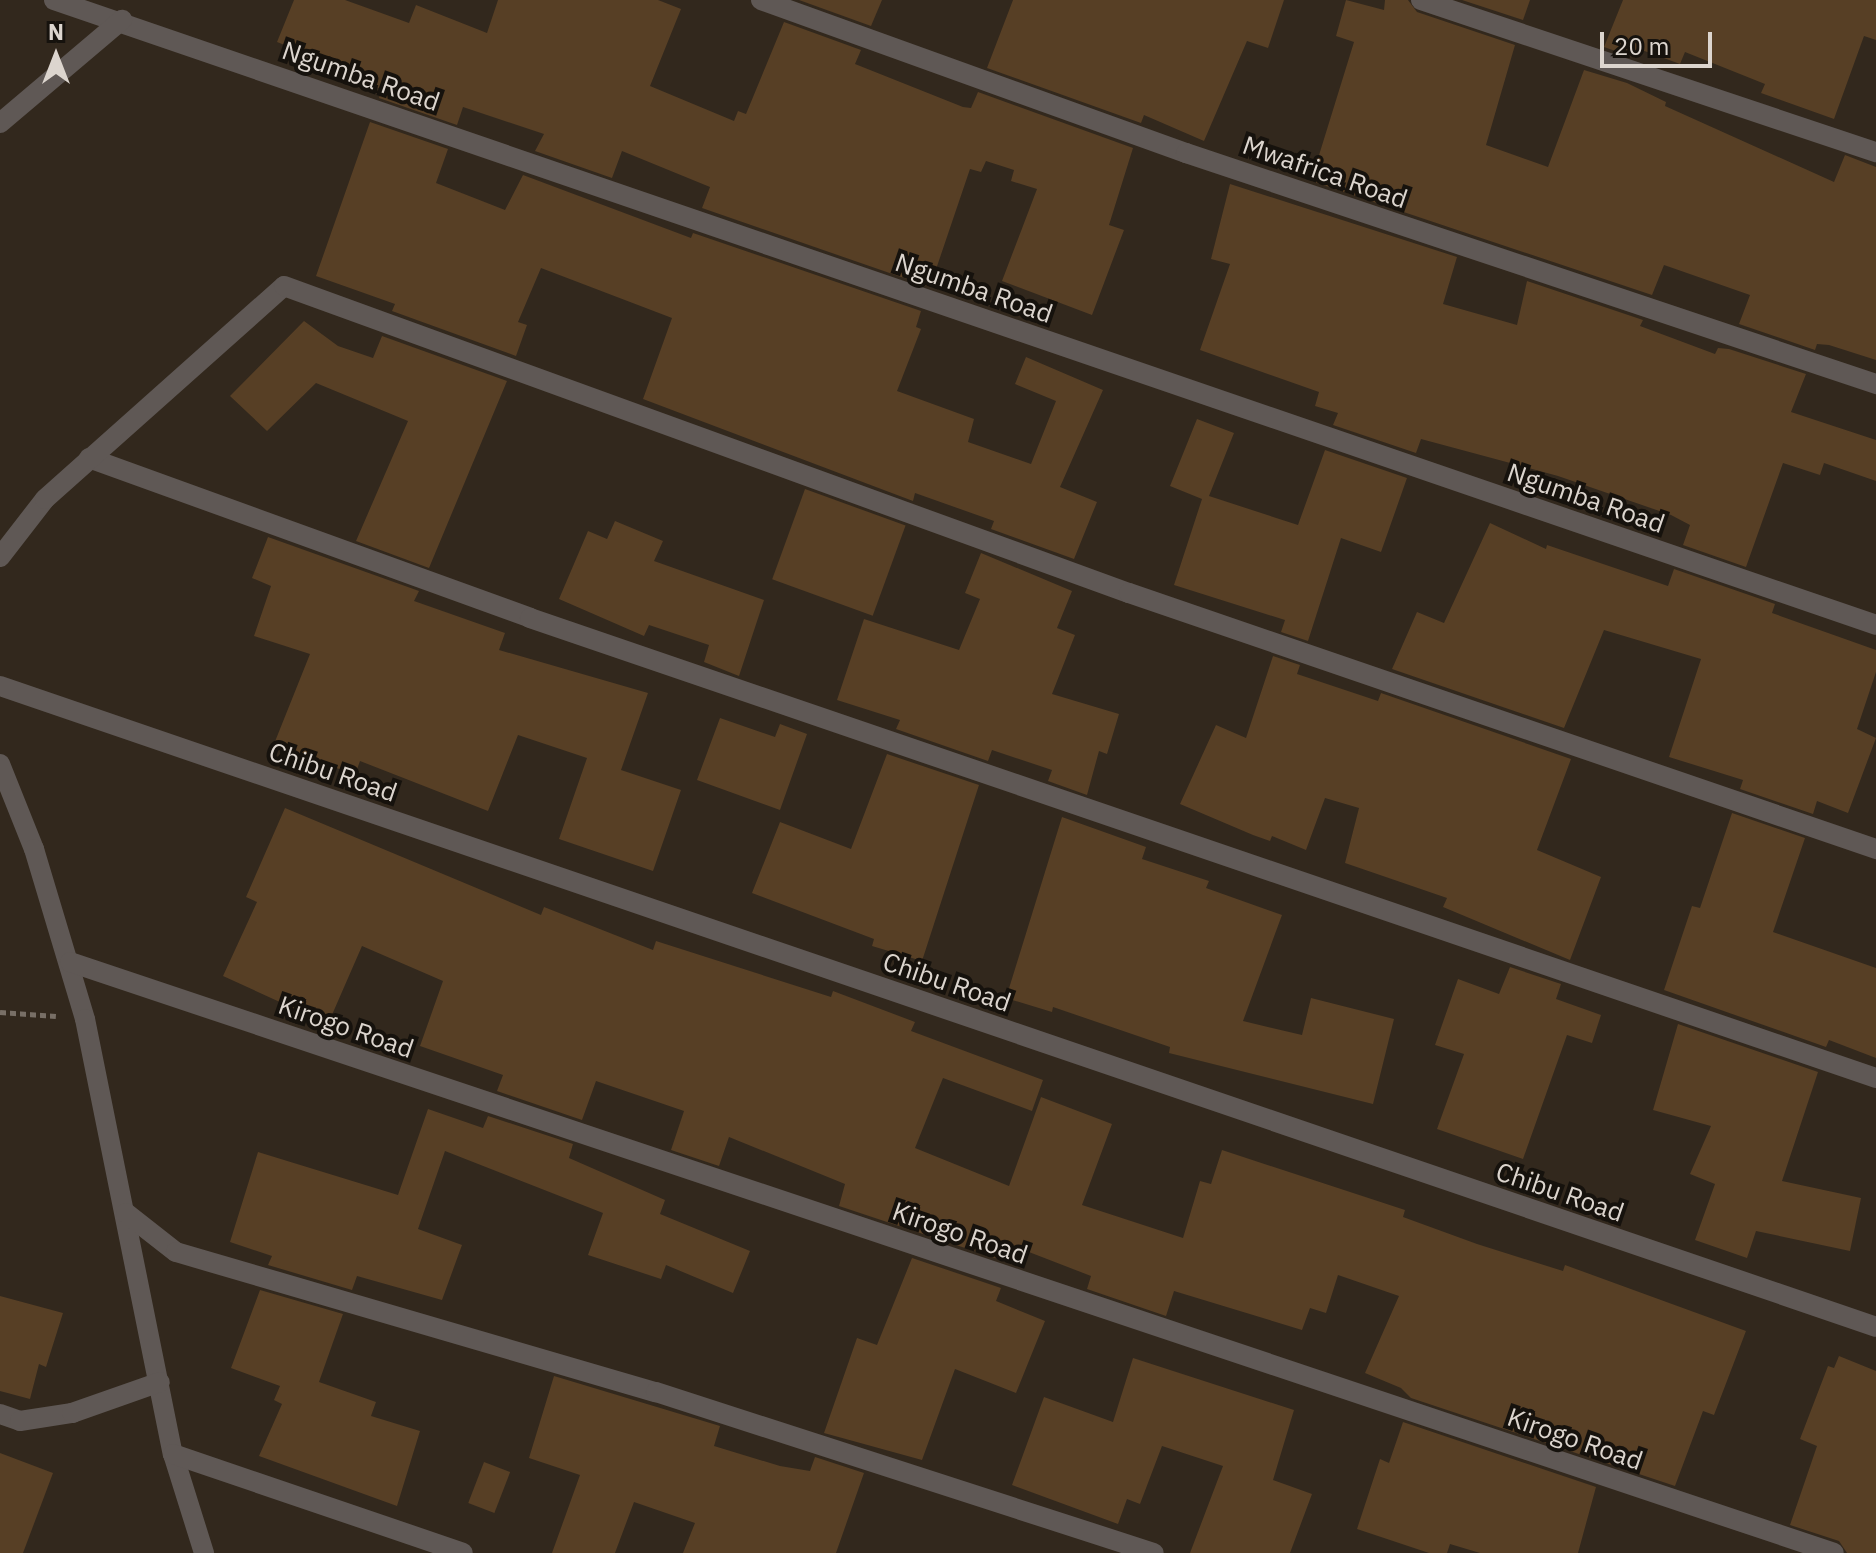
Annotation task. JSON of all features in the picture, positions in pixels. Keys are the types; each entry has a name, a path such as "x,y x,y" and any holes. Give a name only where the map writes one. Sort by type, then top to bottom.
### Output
{"street":[{"name":"Ngumba Road","path":"54,0 122,20 1876,625"},
{"name":"Mwafrica Road","path":"761,0 1186,153 1876,384"},
{"path":"1421,0 1876,152"},
{"path":"0,123 122,20"},
{"path":"0,557 45,499 284,286 1129,593 1876,849"},
{"path":"89,458 530,618 1876,1078"},
{"name":"Chibu Road","path":"0,686 1876,1327"},
{"path":"0,764 70,962 85,1019 173,1454 204,1553"},
{"name":"Kirogo Road","path":"70,962 1834,1553"},
{"path":"126,1213 176,1252 656,1392 1154,1553"},
{"path":"0,1414 20,1421 72,1413 160,1382"},
{"path":"173,1454 463,1553"}],"path":[{"path":"0,1012 85,1019"}],"building":[{"path":"294,0 345,0 409,23 416,5 487,33 498,0 658,0 681,9 650,86 734,121 738,111 746,114 784,22 861,50 855,64 963,107 971,108 978,92 1133,148 1109,225 1124,230 1092,315 1002,281 1037,189 1011,181 1014,170 986,161 981,172 970,169 930,287 702,208 710,187 622,151 612,178 535,151 544,134 463,107 457,125 379,98 382,89 320,68 323,60 277,42"},
{"path":"799,0 882,0 871,26"},
{"path":"1013,0 1284,0 1268,48 1247,41 1204,141 1144,115 1141,123 987,68"},
{"path":"1346,0 1384,10 1385,0 1408,0 1417,12 1515,45 1486,145 1548,167 1584,70 1627,83 1666,102 1665,106 1834,182 1845,155 1876,167 1876,360 1829,345 1817,344 1815,350 1739,324 1750,295 1664,265 1652,295 1311,181 1354,42 1336,36"},
{"path":"1462,0 1530,0 1523,20"},
{"path":"1623,0 1876,0 1876,40 1864,36 1834,119 1761,93 1765,84 1685,52 1680,64 1639,49 1635,58 1604,47"},
{"path":"370,122 448,149 436,183 505,210 523,175 691,238 693,233 921,311 916,327 921,329 897,391 974,419 968,442 1031,464 1056,401 1015,384 1026,357 1103,390 1060,487 1097,502 1074,559 991,529 994,521 915,493 913,501 643,399 672,318 541,268 518,322 527,325 516,356 392,311 395,304 316,276"},
{"path":"1230,184 1457,257 1443,304 1517,325 1527,281 1643,320 1640,326 1715,354 1718,348 1729,349 1806,374 1791,412 1876,440 1876,481 1824,463 1820,475 1783,463 1746,567 1683,545 1690,525 1671,515 1558,476 1421,439 1416,453 1333,425 1338,413 1315,406 1319,392 1200,350 1230,264 1211,259"},
{"path":"304,321 338,346 373,358 382,336 507,381 429,568 356,541 408,421 316,383 267,431 230,396"},
{"path":"1197,419 1234,433 1209,496 1298,525 1325,450 1407,478 1381,552 1341,538 1308,641 1281,632 1285,620 1174,585 1202,499 1170,486"},
{"path":"805,489 906,526 873,616 772,579"},
{"path":"615,521 663,541 654,561 764,600 739,676 704,662 709,645 649,625 644,636 559,599 588,531 607,539"},
{"path":"1490,523 1546,549 1547,545 1668,586 1674,569 1775,604 1772,613 1876,650 1876,672 1857,729 1876,738 1848,813 1817,801 1813,814 1740,789 1743,780 1669,757 1701,659 1604,630 1564,728 1392,669 1417,612 1444,623"},
{"path":"268,537 419,591 414,601 505,633 499,650 648,693 621,770 681,790 653,871 559,839 587,758 518,735 488,811 360,761 355,775 274,744 310,654 254,636 271,586 252,578"},
{"path":"981,553 1072,591 1057,628 1075,635 1052,694 1119,714 1107,754 1099,751 1087,795 1048,781 1052,770 992,750 988,761 896,729 900,720 837,700 864,619 959,650 980,599 965,593"},
{"path":"1273,656 1300,665 1297,674 1378,701 1381,693 1571,759 1537,850 1601,877 1570,960 1443,907 1447,898 1345,863 1359,808 1325,798 1306,850 1272,836 1270,841 1253,835 1180,804 1216,725 1246,738"},
{"path":"720,718 775,737 780,724 807,734 780,810 697,780"},
{"path":"887,754 979,785 922,961 872,946 874,939 752,893 780,822 851,849"},
{"path":"285,808 541,915 544,907 653,950 656,941 831,997 833,991 915,1022 911,1031 1043,1080 1032,1111 943,1078 915,1148 1009,1186 1041,1097 1112,1124 1082,1205 1183,1238 1200,1181 1211,1184 1222,1150 1405,1210 1403,1217 1477,1244 1563,1271 1565,1265 1746,1331 1714,1415 1703,1411 1675,1486 1411,1398 1401,1388 1365,1373 1399,1296 1338,1275 1326,1313 1310,1308 1302,1330 1174,1291 1166,1316 1087,1289 1091,1276 1016,1247 1010,1263 839,1206 845,1184 729,1137 719,1166 671,1150 684,1111 596,1081 582,1120 497,1091 503,1075 420,1046 443,981 362,946 328,1024 223,976 257,902 246,897"},
{"path":"1732,813 1805,838 1773,932 1876,968 1876,1058 1829,1040 1826,1047 1664,990 1692,906 1700,908"},
{"path":"1062,817 1146,847 1142,859 1209,881 1206,888 1282,915 1243,1021 1302,1035 1311,998 1394,1019 1373,1104 1169,1053 1170,1047 1053,1007 1052,1012 1006,998"},
{"path":"1510,967 1561,984 1556,999 1601,1015 1592,1043 1567,1035 1523,1159 1437,1129 1464,1054 1435,1045 1458,979 1499,994"},
{"path":"1678,1024 1818,1072 1782,1181 1861,1198 1850,1251 1756,1231 1747,1258 1695,1240 1715,1184 1690,1174 1711,1126 1653,1110"},
{"path":"428,1109 483,1128 488,1116 573,1144 569,1158 665,1200 660,1214 750,1251 733,1293 666,1265 661,1279 588,1255 603,1213 445,1151 418,1229 462,1245 442,1300 357,1276 352,1290 268,1265 272,1256 230,1242 258,1152 398,1195"},
{"path":"912,1258 1001,1288 996,1301 1045,1321 1016,1393 955,1369 922,1460 824,1433 857,1338 877,1345"},
{"path":"260,1290 343,1314 319,1382 376,1402 371,1416 420,1431 397,1506 259,1456 282,1404 274,1400 280,1386 231,1368"},
{"path":"0,1296 63,1313 46,1367 39,1364 30,1399 0,1391"},
{"path":"1839,1356 1876,1371 1876,1553 1847,1553 1839,1541 1790,1525 1817,1446 1800,1439 1828,1366 1834,1368"},
{"path":"1133,1358 1294,1410 1273,1480 1312,1494 1290,1553 1190,1553 1223,1466 1162,1446 1140,1504 1127,1499 1118,1524 1012,1485 1044,1397 1113,1422"},
{"path":"554,1376 720,1426 714,1446 780,1466 810,1471 815,1457 864,1473 836,1553 683,1553 695,1523 634,1502 615,1553 552,1553 580,1475 529,1458"},
{"path":"1403,1422 1596,1487 1578,1553 1480,1553 1450,1544 1447,1553 1429,1553 1357,1529 1380,1459 1389,1463"},
{"path":"0,1453 53,1473 23,1553 0,1553"},
{"path":"484,1462 510,1472 494,1513 468,1503"}]}
